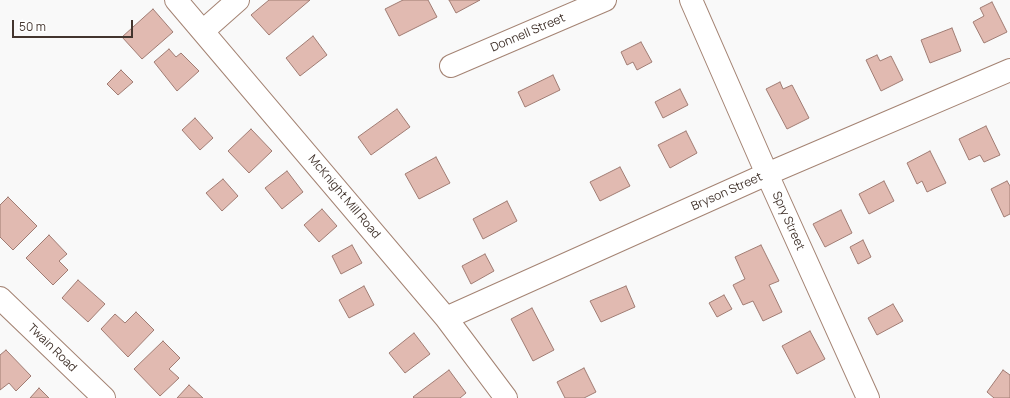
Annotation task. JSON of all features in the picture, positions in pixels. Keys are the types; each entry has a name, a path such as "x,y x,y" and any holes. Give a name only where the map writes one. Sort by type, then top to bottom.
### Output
{"street":[{"name":"McKnight Mill Road","path":"176,0 446,318 506,398"},
{"path":"203,31 238,0"},
{"name":"Donnell Street","path":"451,66 605,0"},
{"name":"Spry Street","path":"692,0 767,174 868,398"},
{"name":"Bryson Street","path":"446,318 767,174 1010,70"},
{"name":"Twain Road","path":"0,298 104,398"}],"building":[{"path":"269,0 310,0 269,35 251,15"},
{"path":"403,0 428,0 437,17 399,36 385,9"},
{"path":"449,0 480,0 456,13"},
{"path":"992,2 1007,32 984,43 973,22 984,16 980,8"},
{"path":"153,9 173,32 142,59 122,37"},
{"path":"952,28 961,51 930,63 921,40"},
{"path":"313,36 327,55 300,76 286,58"},
{"path":"641,42 652,62 637,70 633,62 627,65 621,52"},
{"path":"169,49 176,57 181,53 199,71 177,91 154,62"},
{"path":"877,55 880,61 891,56 903,80 881,91 866,60"},
{"path":"121,70 133,82 118,95 107,84"},
{"path":"553,75 560,90 525,107 518,92"},
{"path":"780,82 783,89 792,85 809,118 787,129 766,89"},
{"path":"680,89 688,105 663,118 655,102"},
{"path":"397,109 410,127 371,155 358,137"},
{"path":"195,118 213,138 200,150 182,130"},
{"path":"986,126 1000,155 984,162 980,155 969,160 959,139"},
{"path":"251,129 272,151 249,173 228,151"},
{"path":"686,131 697,153 670,168 658,145"},
{"path":"930,151 946,183 927,192 922,181 917,184 907,163"},
{"path":"436,157 450,183 419,199 405,174"},
{"path":"620,167 630,186 600,201 590,182"},
{"path":"287,171 303,192 282,209 265,188"},
{"path":"223,179 238,196 222,211 206,193"},
{"path":"884,181 894,201 869,214 859,194"},
{"path":"1007,181 1010,186 1010,214 1004,217 991,189"},
{"path":"8,197 37,226 13,250 0,237 0,205"},
{"path":"507,201 517,221 483,239 473,219"},
{"path":"322,209 337,226 319,242 304,225"},
{"path":"841,210 852,233 825,247 813,224"},
{"path":"49,235 67,254 59,261 68,270 53,285 26,258"},
{"path":"863,240 871,257 858,264 850,247"},
{"path":"352,245 362,263 341,274 332,256"},
{"path":"761,245 779,281 769,285 782,312 763,321 753,301 743,305 733,285 745,279 735,257"},
{"path":"485,254 494,271 471,284 462,266"},
{"path":"78,280 105,304 88,322 62,298"},
{"path":"364,286 374,305 349,318 339,300"},
{"path":"626,286 635,307 601,322 590,301"},
{"path":"724,295 732,309 717,317 709,303"},
{"path":"893,304 903,321 877,335 868,318"},
{"path":"532,308 554,350 533,361 511,319"},
{"path":"136,312 154,330 128,357 101,329 115,314 125,323"},
{"path":"810,331 825,359 797,374 782,346"},
{"path":"414,333 430,354 405,373 389,353"},
{"path":"163,341 180,358 169,369 179,378 160,396 134,369"},
{"path":"6,350 31,376 16,391 9,383 0,390 0,355"},
{"path":"584,368 596,392 584,398 565,398 557,382"},
{"path":"449,370 466,393 460,398 413,397"},
{"path":"1003,370 1010,375 1010,398 994,398 987,392"},
{"path":"189,385 203,398 177,398"},
{"path":"39,388 49,398 30,398"}]}
